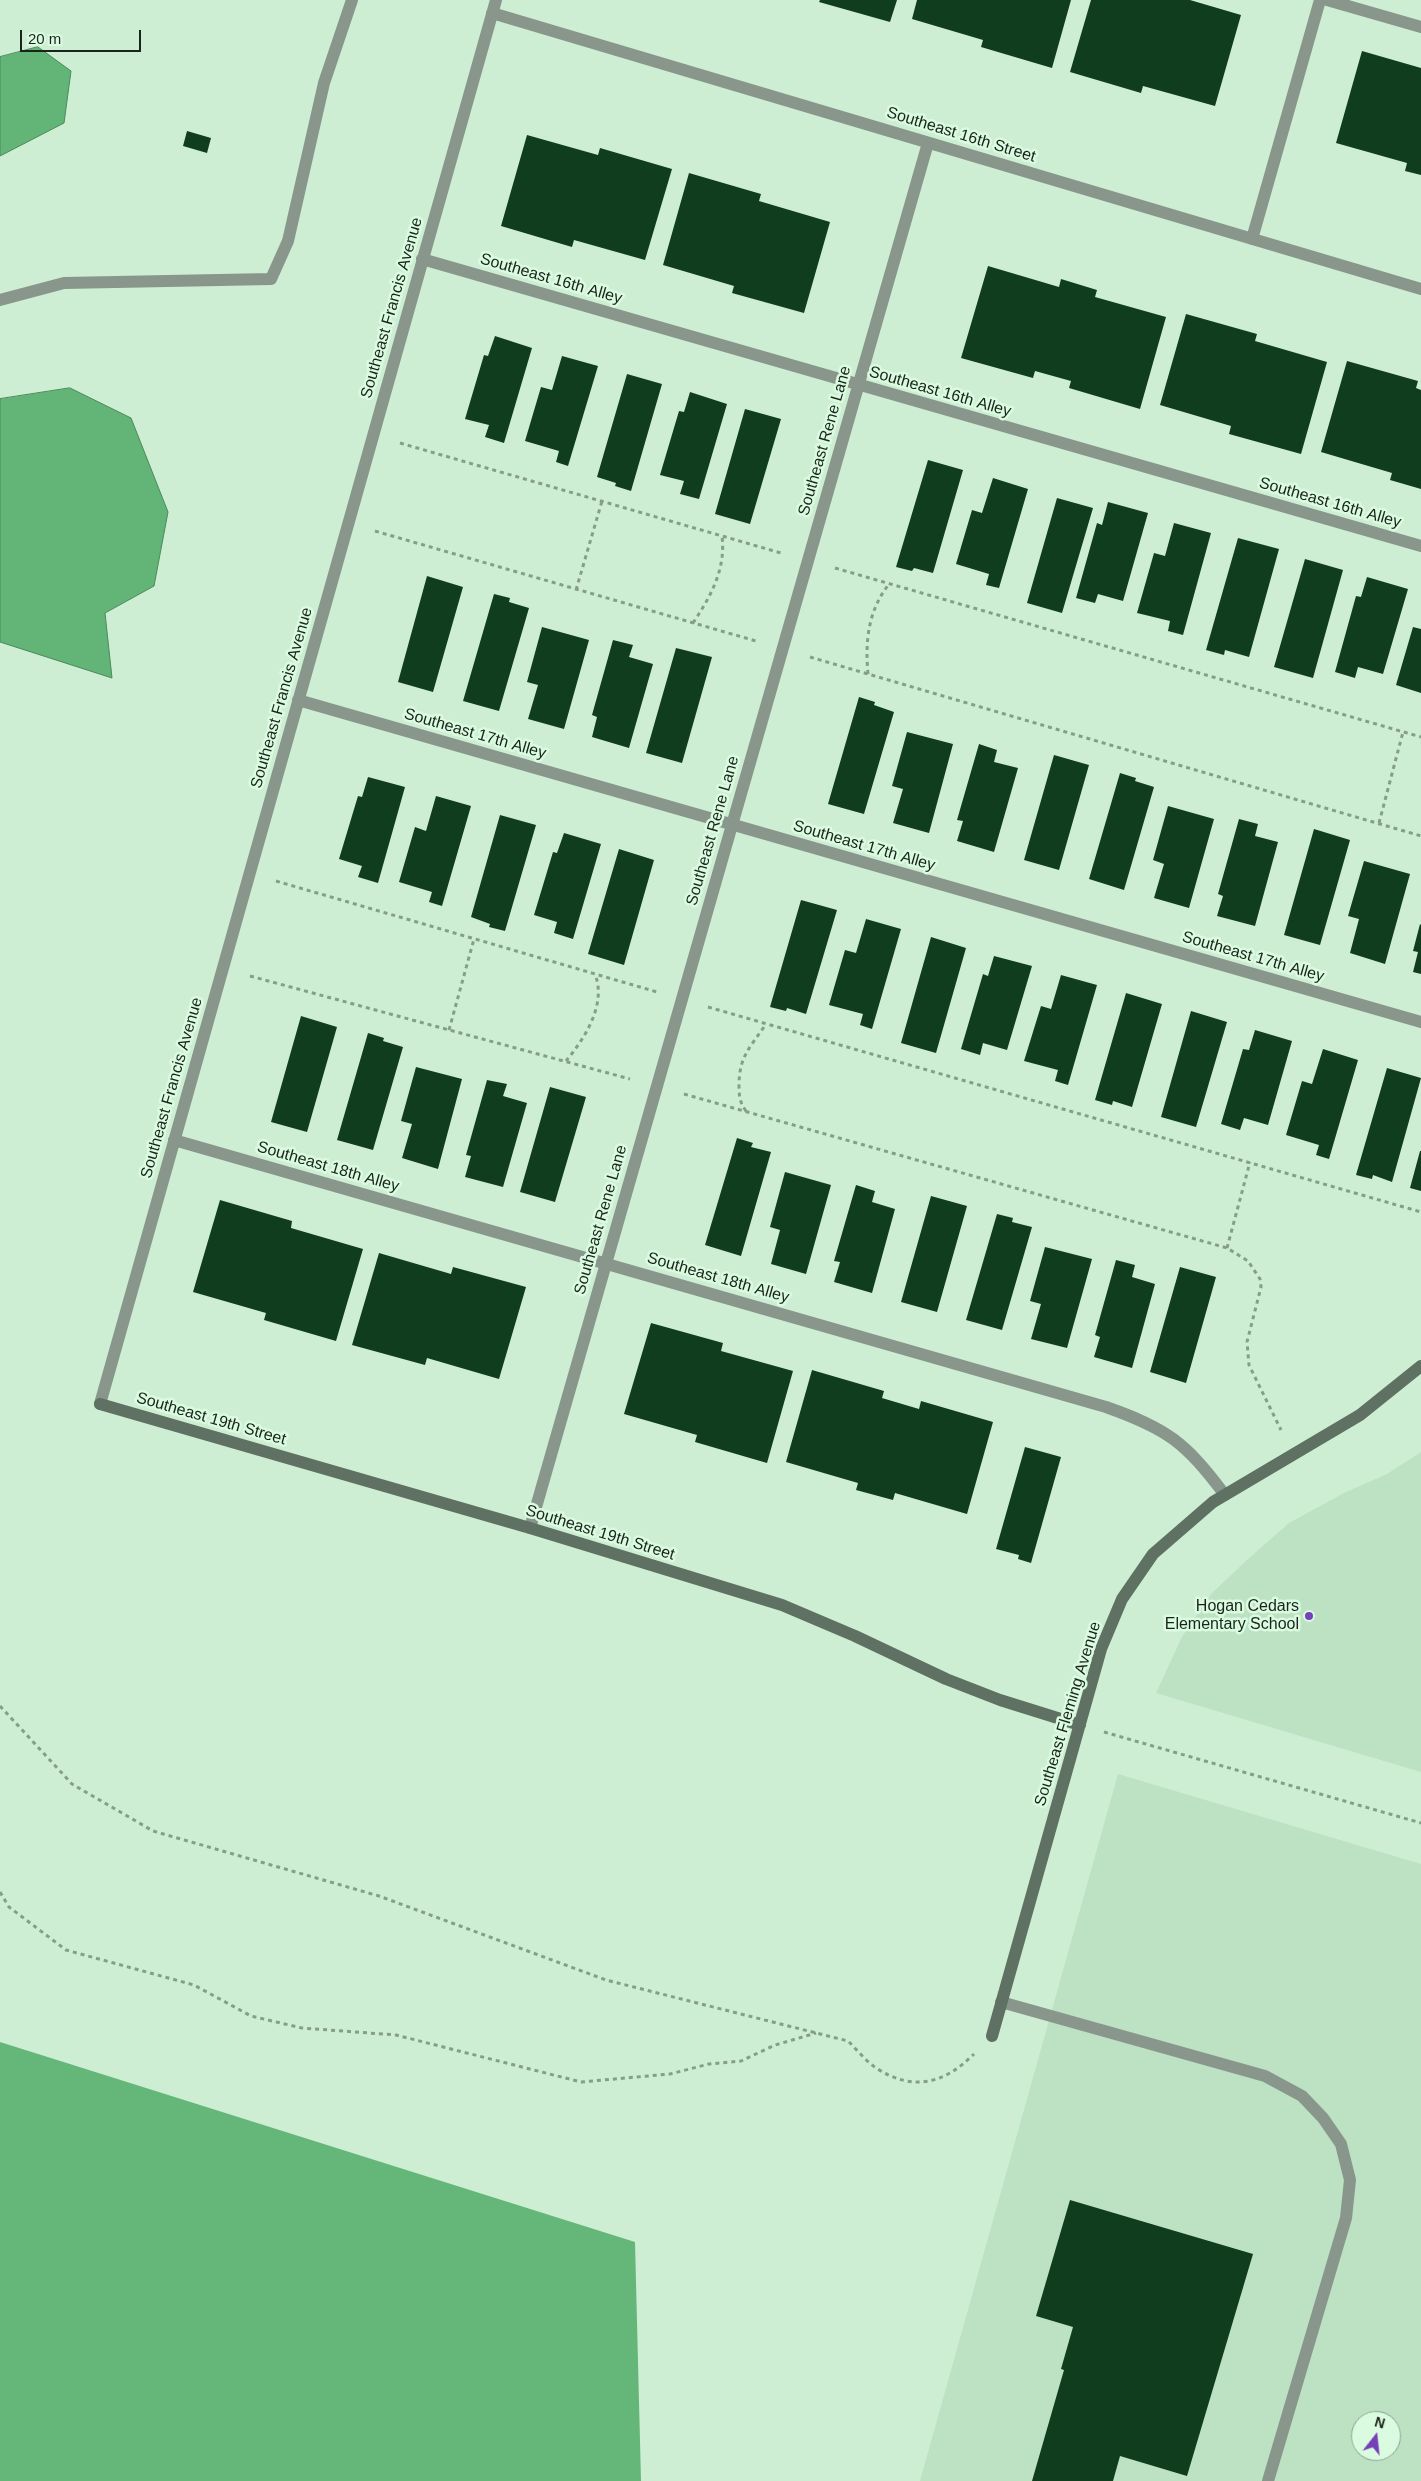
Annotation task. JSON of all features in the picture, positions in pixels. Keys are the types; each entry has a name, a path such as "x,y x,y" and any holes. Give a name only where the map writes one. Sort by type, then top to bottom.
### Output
{"street":[{"path":"0,300 64,283 271,279 288,241 324,84 352,0"},
{"name":"Southeast Francis Avenue","path":"100,1404 496,0"},
{"path":"1252,239 1320,0"},
{"path":"1328,0 1421,27"},
{"name":"Southeast 16th Street","path":"492,13 1421,289"},
{"name":"Southeast Rene Lane","path":"530,1528 928,143"},
{"name":"Southeast 16th Alley","path":"422,259 1421,546"},
{"name":"Southeast 17th Alley","path":"298,700 1421,1022"},
{"name":"Southeast 18th Alley","path":"174,1140 1106,1407 1153,1424 1178,1442 1200,1462 1225,1495"},
{"name":"Southeast Fleming Avenue","path":"992,2036 1101,1649 1122,1599 1153,1554 1213,1502 1360,1415 1421,1366"},
{"name":"Southeast 19th Street","path":"100,1404 530,1528 782,1606 829,1625 946,1679 1000,1700 1080,1725"},
{"path":"1001,2002 1265,2076 1302,2096 1323,2118 1341,2144 1350,2180 1346,2218 1268,2481"}],"path":[{"path":"373,436 1421,737"},
{"path":"576,590 602,501"},
{"path":"348,524 782,648 1421,836"},
{"path":"693,623 708,601 718,577 722,563 722,536"},
{"path":"868,674 866,647 870,620 889,584"},
{"path":"1379,823 1403,732"},
{"path":"249,873 682,1000 1421,1212"},
{"path":"449,1030 474,939"},
{"path":"222,968 657,1086 1227,1248 1248,1261 1260,1279 1261,1287 1247,1342 1249,1366 1294,1454"},
{"path":"566,1061 584,1038 592,1020 598,993 594,974"},
{"path":"747,1112 740,1100 738,1071 744,1055 766,1024"},
{"path":"1227,1248 1250,1162"},
{"path":"0,1706 72,1784 153,1831 379,1896 606,1980 848,2041 876,2068 906,2084 940,2079 965,2063 992,2036"},
{"path":"1080,1725 1421,1823"},
{"path":"0,1892 9,1907 66,1950 194,1985 252,2016 302,2028 396,2035 581,2082 670,2074 708,2064 740,2061 776,2045 818,2033"}],"shaded area":[{"path":"38,47 71,71 64,123 0,156 0,57"},
{"path":"70,388 131,418 168,512 154,586 105,613 112,678 0,642 0,399"},
{"name":"Hogan Cedars Elementary School","path":"1421,1452 1421,1772 1156,1693 1182,1637 1211,1594 1247,1560 1289,1523 1344,1493 1387,1474"},
{"path":"1118,1774 1421,1864 1421,2481 920,2481"},
{"path":"0,2042 635,2242 641,2481 0,2481"}],"building":[{"path":"820,0 897,0 890,22 819,2"},
{"path":"917,0 1071,0 1052,68 981,47 983,40 912,19"},
{"path":"1091,0 1190,0 1241,15 1215,106 1143,86 1141,93 1070,72"},
{"path":"1362,51 1421,68 1421,175 1405,171 1407,163 1336,143"},
{"path":"187,131 211,138 207,153 183,146"},
{"path":"527,135 598,155 600,148 672,169 645,260 574,240 572,247 501,226"},
{"path":"689,173 761,194 759,201 830,222 804,313 732,293 734,286 663,265"},
{"path":"988,266 1059,287 1061,279 1097,290 1095,297 1166,317 1140,409 1069,388 1071,381 1035,371 1033,378 961,358"},
{"path":"1186,314 1257,334 1255,341 1327,362 1301,454 1229,434 1231,426 1160,405"},
{"path":"495,336 532,348 504,443 485,437 489,425 465,419 484,355 488,356"},
{"path":"562,356 598,366 568,466 556,462 559,451 525,441 541,387 552,390"},
{"path":"1347,361 1418,381 1416,388 1421,390 1421,489 1390,480 1392,473 1321,452"},
{"path":"627,374 662,384 631,491 615,486 616,483 597,477"},
{"path":"690,392 727,404 699,499 680,494 684,481 660,475 679,411 684,412"},
{"path":"745,409 781,419 750,524 715,514"},
{"path":"928,460 963,470 933,573 914,568 912,571 896,567"},
{"path":"993,478 1028,489 999,588 986,585 989,574 956,564 972,510 982,513"},
{"path":"1057,498 1093,508 1062,613 1027,603"},
{"path":"1108,502 1148,513 1123,601 1098,594 1095,603 1076,598 1097,523 1102,525"},
{"path":"1174,523 1211,533 1183,635 1168,631 1170,621 1137,613 1154,553 1165,556"},
{"path":"1238,538 1279,549 1249,657 1225,650 1224,655 1206,650"},
{"path":"1305,559 1343,570 1313,678 1274,667"},
{"path":"427,576 463,587 433,692 398,682"},
{"path":"1367,577 1408,589 1383,674 1358,667 1355,678 1335,672 1356,596 1361,597"},
{"path":"494,594 510,598 509,602 529,608 499,711 463,701"},
{"path":"542,627 589,640 564,729 528,719 538,685 527,682"},
{"path":"1413,627 1421,629 1421,693 1396,685"},
{"path":"613,640 633,645 629,657 653,664 629,748 592,737 597,717 592,715"},
{"path":"676,648 712,657 682,763 646,753"},
{"path":"859,697 875,702 874,705 894,712 864,814 828,804"},
{"path":"907,732 953,744 929,833 893,823 903,789 892,786"},
{"path":"979,744 997,750 994,762 1018,768 994,852 957,841 963,821 957,820"},
{"path":"1054,755 1089,765 1059,870 1024,860"},
{"path":"1120,773 1136,778 1135,781 1154,787 1124,890 1089,879"},
{"path":"368,777 405,787 378,883 358,877 362,866 339,859 358,796 362,797"},
{"path":"436,796 471,806 442,906 429,902 432,892 399,882 415,827 426,831"},
{"path":"1168,806 1214,819 1189,908 1154,898 1164,864 1153,860"},
{"path":"500,815 536,825 505,931 489,927 490,924 471,917"},
{"path":"1239,819 1258,824 1255,836 1278,842 1255,926 1217,916 1223,896 1218,894"},
{"path":"1314,829 1350,840 1320,945 1284,935"},
{"path":"564,833 601,844 573,939 554,933 557,922 534,915 553,852 557,853"},
{"path":"619,849 654,860 624,965 588,954"},
{"path":"1364,861 1410,874 1385,964 1350,953 1359,919 1348,916"},
{"path":"801,900 837,910 806,1014 787,1008 786,1011 770,1007"},
{"path":"866,919 901,929 872,1029 860,1025 863,1014 829,1005 845,950 856,953"},
{"path":"1420,924 1421,974 1413,972 1418,952 1413,951"},
{"path":"931,937 966,948 936,1053 901,1043"},
{"path":"994,956 1032,966 1007,1050 983,1043 980,1055 961,1049 983,974 988,976"},
{"path":"1061,975 1097,985 1068,1085 1055,1081 1058,1070 1024,1061 1041,1006 1051,1009"},
{"path":"1126,993 1162,1004 1132,1107 1113,1101 1112,1105 1095,1100"},
{"path":"1191,1011 1227,1022 1196,1127 1161,1117"},
{"path":"301,1016 337,1027 307,1132 271,1122"},
{"path":"1255,1030 1292,1041 1268,1125 1244,1118 1240,1130 1221,1124 1243,1049 1249,1050"},
{"path":"368,1033 384,1038 383,1041 403,1047 373,1150 337,1140"},
{"path":"1323,1049 1358,1060 1329,1159 1316,1155 1319,1145 1286,1135 1302,1081 1312,1084"},
{"path":"416,1067 462,1079 438,1169 402,1158 412,1124 401,1121"},
{"path":"1387,1068 1421,1078 1392,1182 1373,1175 1372,1179 1356,1175"},
{"path":"487,1080 507,1084 503,1096 527,1103 503,1187 465,1177 471,1156 466,1155"},
{"path":"550,1087 586,1097 555,1202 520,1192"},
{"path":"737,1138 753,1143 751,1147 771,1152 741,1256 705,1245"},
{"path":"1421,1151 1421,1191 1410,1188"},
{"path":"785,1172 831,1185 806,1274 771,1264 780,1230 770,1227"},
{"path":"856,1185 875,1191 872,1202 895,1209 872,1293 834,1282 840,1262 834,1261"},
{"path":"931,1196 967,1206 937,1312 901,1302"},
{"path":"220,1200 292,1221 291,1228 363,1249 336,1341 264,1320 266,1313 193,1292"},
{"path":"997,1214 1013,1218 1012,1222 1032,1227 1002,1330 966,1320"},
{"path":"1045,1247 1092,1259 1067,1348 1031,1339 1041,1304 1030,1301"},
{"path":"379,1253 451,1274 453,1267 526,1287 499,1379 427,1358 425,1365 352,1345"},
{"path":"1116,1260 1135,1265 1132,1277 1155,1284 1132,1368 1094,1357 1100,1337 1095,1335"},
{"path":"1180,1267 1216,1277 1186,1383 1150,1372"},
{"path":"651,1323 723,1343 721,1351 793,1371 767,1463 695,1442 697,1435 624,1414"},
{"path":"812,1370 884,1391 882,1398 919,1409 921,1401 993,1422 967,1514 895,1493 893,1500 856,1490 858,1483 786,1462"},
{"path":"1025,1447 1061,1457 1031,1563 1018,1559 1019,1555 996,1549"},
{"path":"1070,2200 1253,2254 1187,2476 1120,2456 1113,2481 1032,2481 1064,2370 1061,2369 1073,2327 1036,2316"}],"place":[{"name":"Hogan Cedars Elementary School","path":"1309,1616"}]}
